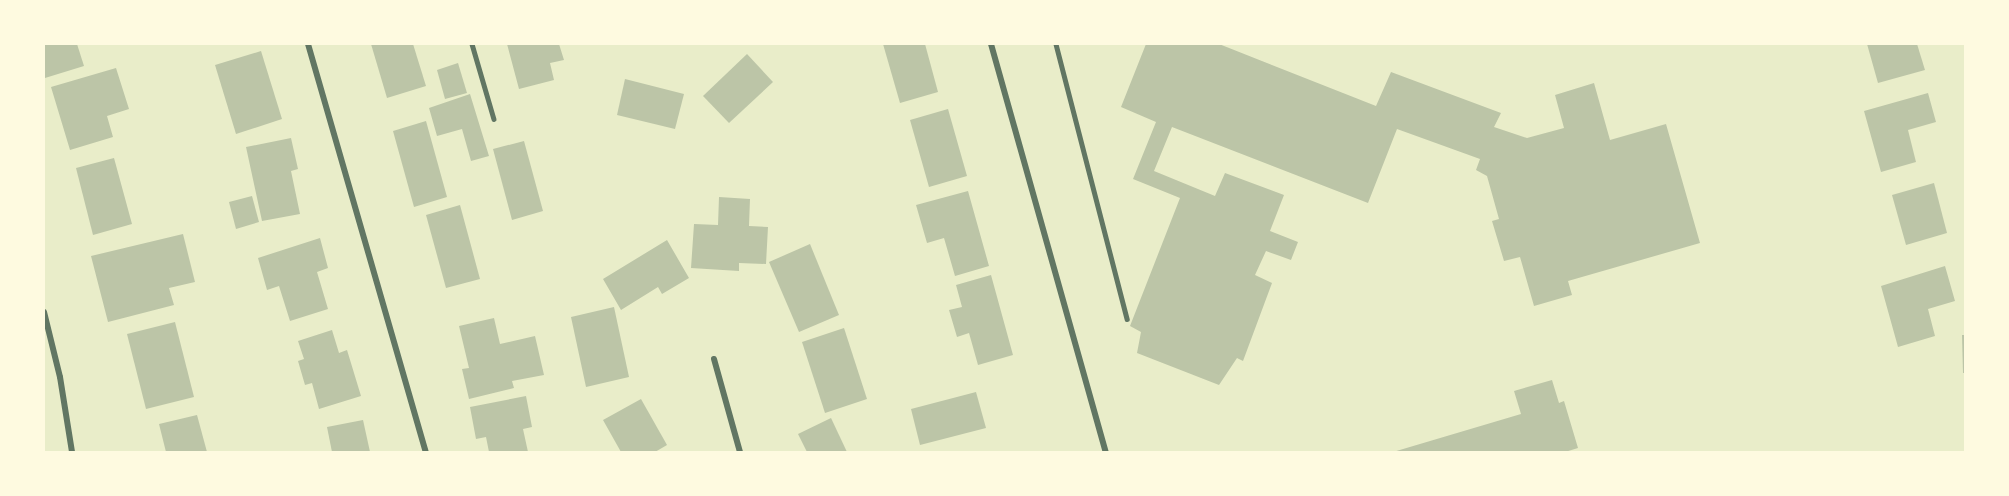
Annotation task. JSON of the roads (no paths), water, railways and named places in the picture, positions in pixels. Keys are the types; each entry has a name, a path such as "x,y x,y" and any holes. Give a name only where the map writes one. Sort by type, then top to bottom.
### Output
{"street":[{"path":"309,44 426,453"},
{"path":"991,44 1105,452"},
{"path":"44,312 60,377 72,453"},
{"path":"714,359 740,453"}],"lane":[{"path":"472,44 494,119"},
{"path":"1056,44 1126,319"}]}
